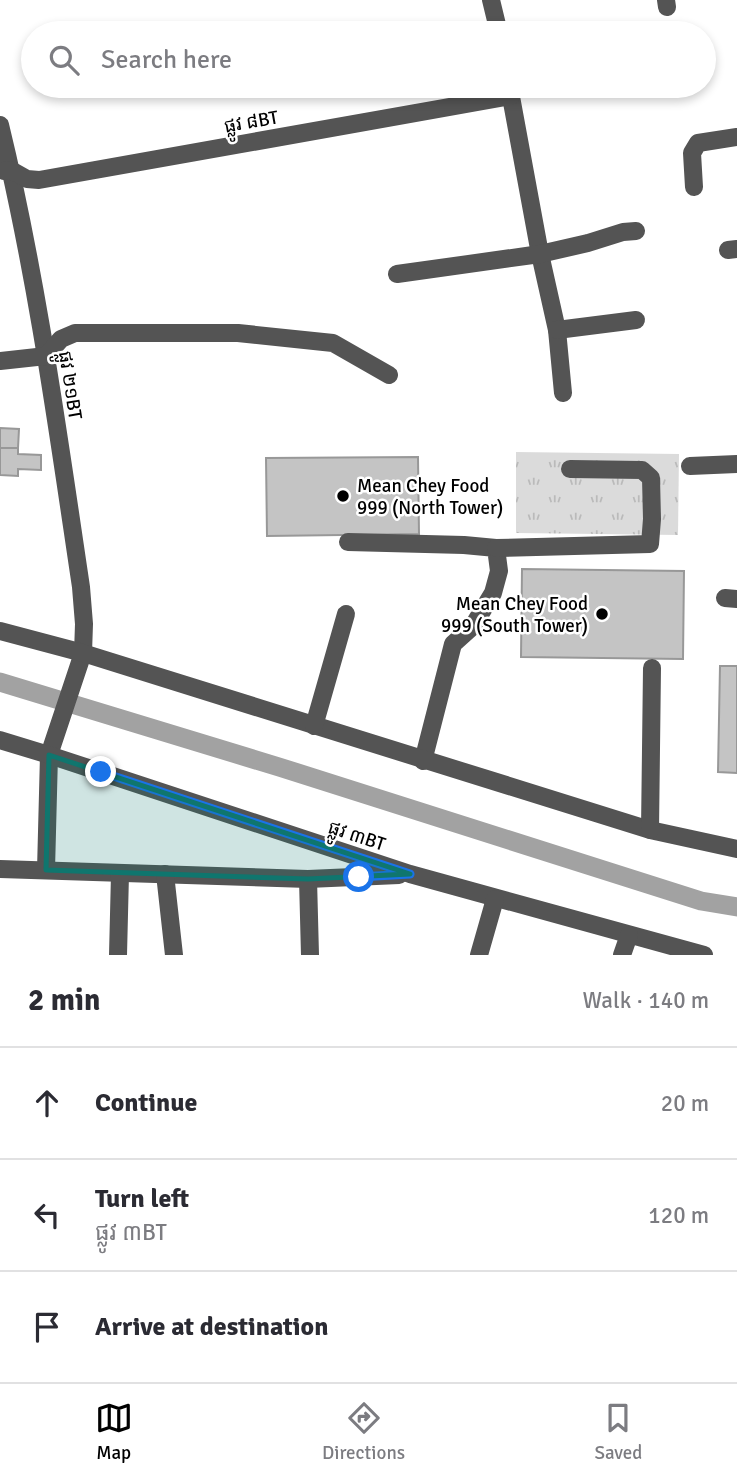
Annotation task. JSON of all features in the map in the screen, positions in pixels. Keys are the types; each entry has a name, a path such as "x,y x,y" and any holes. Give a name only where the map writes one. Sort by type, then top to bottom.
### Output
{"street":[{"path":"491,0 496,21"},
{"name":"ផ្លូវ ៨BT","path":"5,171 27,179 39,180 473,98"},
{"name":"ផ្លូវ ៨BT","path":"511,98 557,330 563,393"},
{"name":"ផ្លូវ ២១BT","path":"0,125 5,171 46,356 81,587 84,624 81,661 52,748 46,870"},
{"path":"694,187 692,153 698,143 737,137"},
{"path":"397,274 540,254 636,231"},
{"path":"557,330 636,320"},
{"path":"0,361 46,356 61,339 75,333 238,333 333,343 389,375"},
{"path":"690,466 737,464"},
{"path":"348,542 496,548 650,544 651,478 642,470 570,469"},
{"path":"423,761 453,644 473,626 494,593 499,571 496,548"},
{"path":"314,726 346,614"},
{"path":"0,631 81,661 314,726 650,830 737,849"},
{"path":"650,830 652,668"},
{"name":"ផ្លូវ ៣BT","path":"0,740 52,748 410,874 704,955"},
{"path":"0,869 308,879 410,874"},
{"path":"118,955 120,874"},
{"path":"165,874 174,955"},
{"path":"308,879 310,955"},
{"path":"479,955 495,898"},
{"path":"622,955 629,935"}],"highlighted area":[{"path":"49,755 410,874 308,879 46,870"}],"green space":[{"path":"516,452 679,454 678,535 516,533"}],"building":[{"path":"0,428 19,429 18,448 0,448"},
{"path":"0,448 18,448 18,454 41,455 41,470 18,469 18,476 0,475"},
{"name":"Mean Chey Food 999 (North Tower)","path":"418,457 419,534 267,536 266,458"},
{"name":"Mean Chey Food 999 (South Tower)","path":"522,569 684,571 683,659 521,657"},
{"path":"720,666 737,666 737,773 718,772"}],"waterway":[{"path":"0,682 701,901 737,907"}],"place":[{"name":"Mean Chey Food 999 (North Tower)","path":"343,496"},
{"name":"Mean Chey Food 999 (South Tower)","path":"602,614"}],"route":[{"path":"101,772 410,874 359,877"}]}
